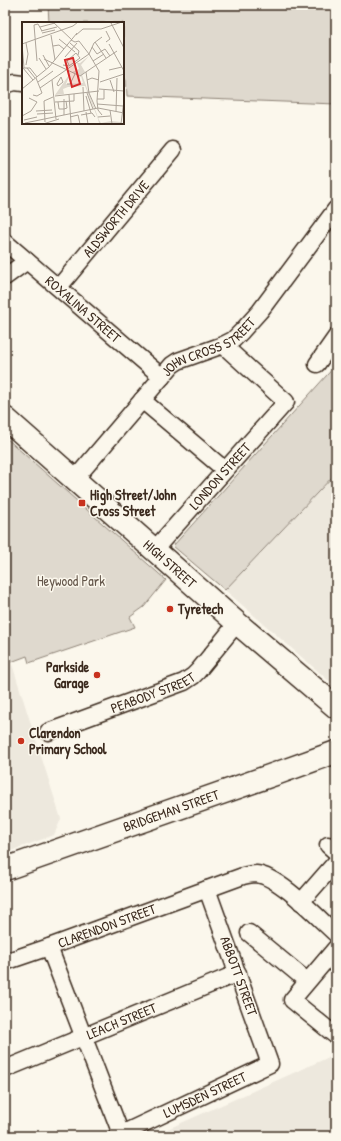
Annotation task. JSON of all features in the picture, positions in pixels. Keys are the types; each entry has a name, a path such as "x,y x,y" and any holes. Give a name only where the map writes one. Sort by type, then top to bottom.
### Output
{"street":[{"path":"5,85 15,82 22,83"},
{"name":"ALDSWORTH DRIVE","path":"59,287 173,150"},
{"name":"JOHN CROSS STREET","path":"75,479 172,365 178,361 233,340 242,331 260,311 336,208"},
{"name":"ROXALINA STREET","path":"5,242 162,377"},
{"path":"5,277 27,261"},
{"path":"318,364 336,337"},
{"name":"LONDON STREET","path":"154,550 286,402 222,345"},
{"path":"142,400 225,470"},
{"name":"HIGH STREET","path":"5,418 154,550 336,707"},
{"name":"PEABODY STREET","path":"48,732 184,682 198,671 238,623"},
{"name":"BRIDGEMAN STREET","path":"5,869 336,752"},
{"path":"301,902 336,862"},
{"name":"CLARENDON STREET","path":"5,962 243,876 256,874 280,884 336,934"},
{"name":"ABBOTT STREET","path":"207,889 270,1064"},
{"path":"252,942 307,981"},
{"path":"49,947 84,1037 119,1135"},
{"path":"336,948 292,1000 336,1036"},
{"name":"LEACH STREET","path":"5,1069 238,973"},
{"name":"LUMSDEN STREET","path":"119,1135 270,1064"}],"shaded area":[{"path":"336,473 336,687 225,590"},
{"name":"Clarendon Primary School","path":"5,642 61,819 54,835 5,853"},
{"path":"336,1054 336,1136 152,1136"}],"green space":[{"path":"48,5 336,5 336,104 127,96 126,79 124,77 124,22 49,22"},
{"path":"5,242 27,261 5,277"},
{"path":"336,365 336,473 225,590 173,546"},
{"name":"Heywood Park","path":"5,437 166,580 144,607 130,617 135,627 29,663 27,656 11,662 5,642"}],"place":[{"name":"High Street/John Cross Street","path":"82,503"},
{"name":"Tyretech","path":"170,609"},
{"name":"Parkside Garage","path":"97,675"},
{"name":"Clarendon Primary School","path":"21,741"}]}
